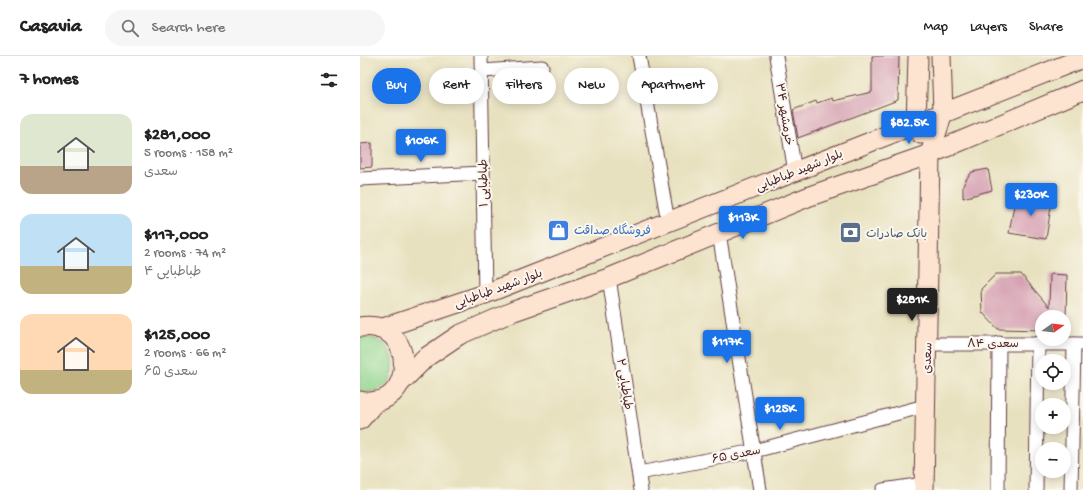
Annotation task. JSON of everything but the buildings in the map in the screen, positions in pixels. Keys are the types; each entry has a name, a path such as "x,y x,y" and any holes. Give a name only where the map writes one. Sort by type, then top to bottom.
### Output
{"main road":[{"path":"918,56 916,124 930,154"},
{"path":"930,154 943,112 941,56"},
{"name":"بلوار شهید طباطبایی","path":"368,325 485,294 1083,58"},
{"path":"360,420 368,401 393,392 425,358 459,335 514,311 609,278 810,196 930,154 1083,90"},
{"name":"سعدی","path":"924,487 930,154"},
{"path":"368,325 391,335 400,346 404,358 404,372 399,384"}],"street":[{"name":"طباطبایی ۱","path":"482,56 482,68"},
{"path":"639,56 668,222"},
{"name":"خرمشهر ۳۴","path":"776,56 795,172"},
{"path":"484,71 542,67"},
{"name":"طباطبایی ۱","path":"482,104 485,294"},
{"path":"360,179 483,173"},
{"path":"718,233 760,490"},
{"name":"طباطبایی ۲","path":"609,278 641,490"},
{"path":"998,490 999,343"},
{"name":"سعدی ۸۴","path":"927,344 1035,343"},
{"path":"1071,490 1078,344"},
{"path":"1036,490 1038,346"},
{"name":"سعدی ۶۵","path":"639,473 754,451 925,406"},
{"path":"883,490 924,487"}],"green space":[{"path":"364,337 378,341 388,348 393,358 393,368 390,379 383,387 373,391 360,391 360,338"}],"place":[{"name":"فروشگاه صداقت","path":"558,230"},
{"name":"بانک صادرات","path":"850,233"}]}
